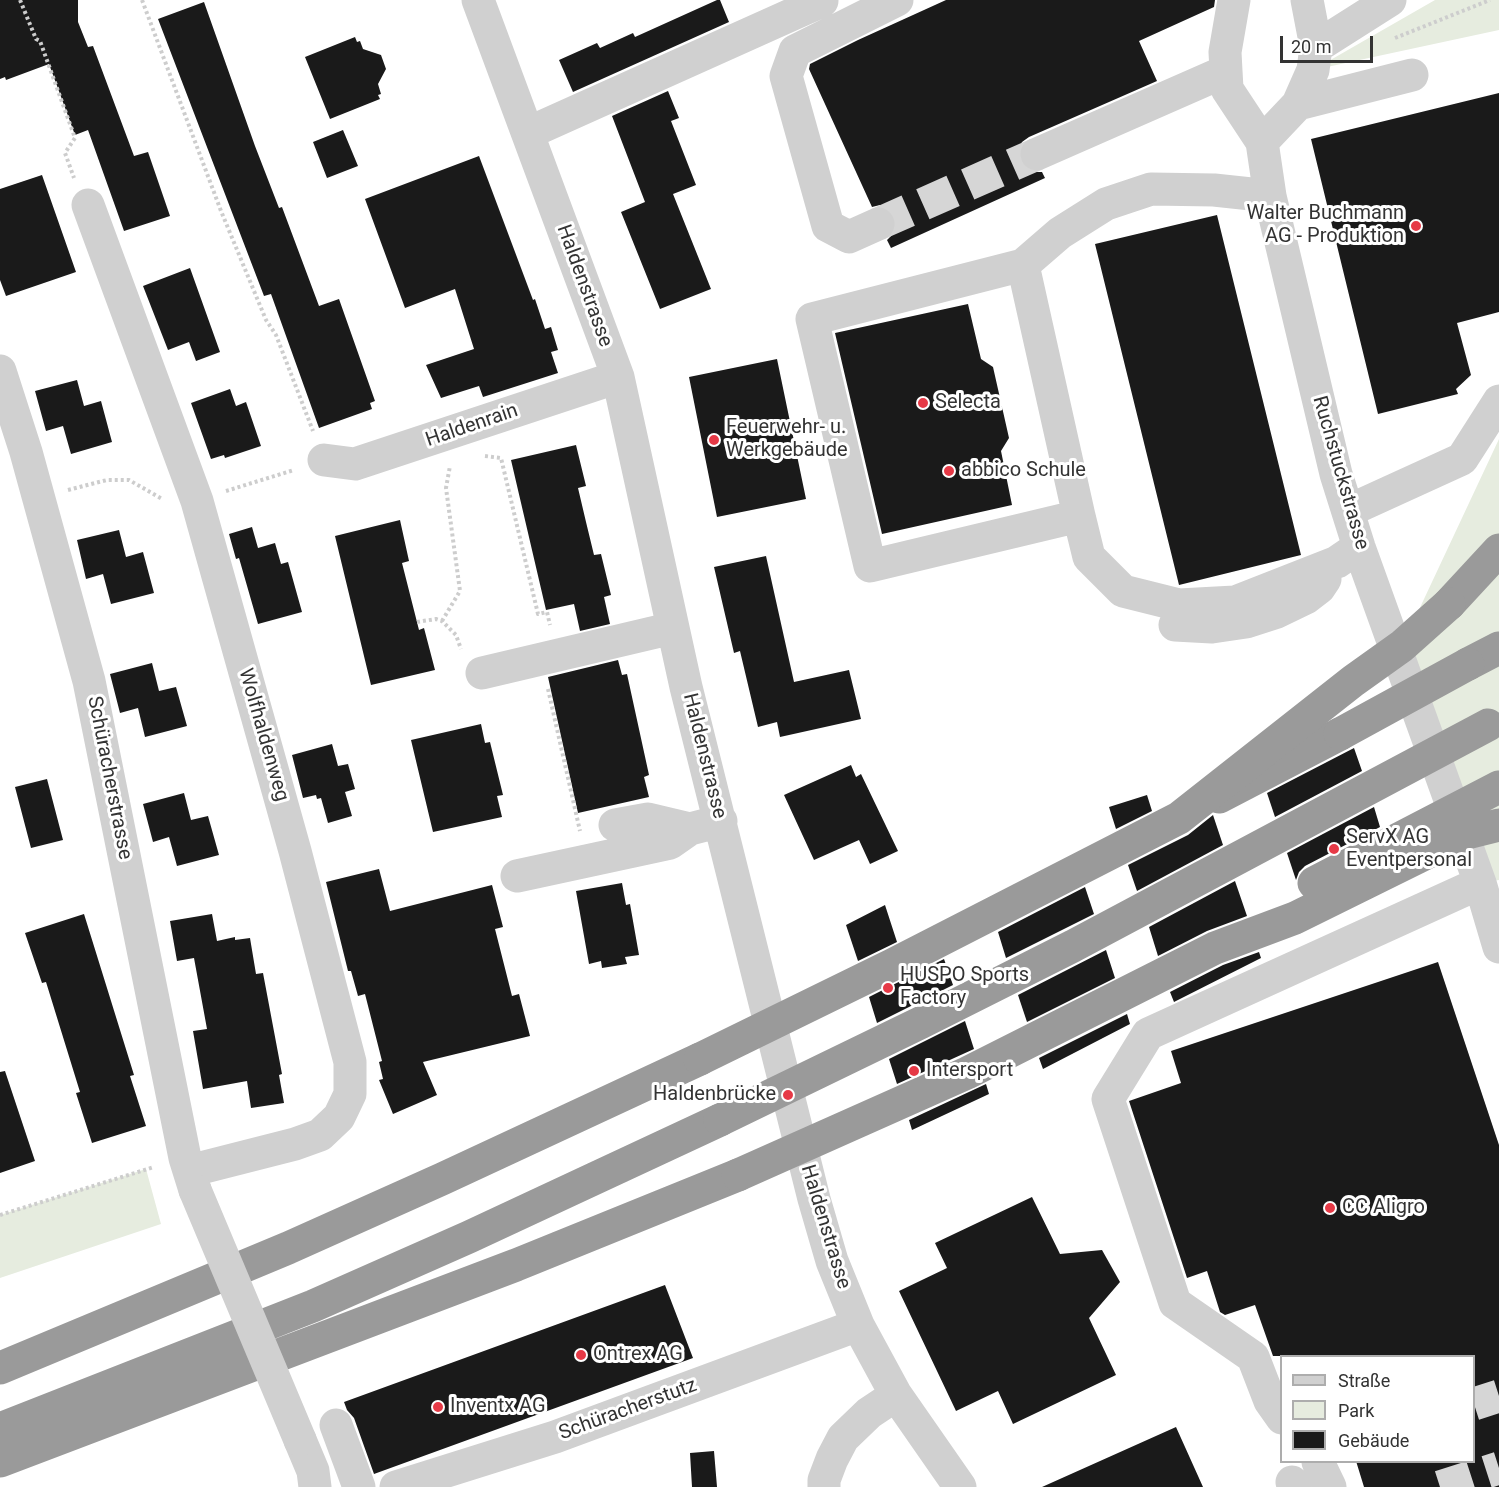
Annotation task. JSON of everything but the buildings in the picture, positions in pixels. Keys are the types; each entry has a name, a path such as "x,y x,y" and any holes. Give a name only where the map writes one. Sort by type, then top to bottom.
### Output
{"highway":[{"path":"1179,818 1353,681 1402,646 1449,604 1499,550"},
{"path":"0,1368 288,1248 700,1059 892,965 1179,818 1499,648"},
{"path":"0,1429 312,1306 469,1237 720,1120 1073,946 1278,839 1493,722"},
{"path":"1215,948 1284,899 1499,787"},
{"path":"0,1461 516,1265 738,1176 967,1073 1215,948 1295,918 1467,833 1499,825"}],"street":[{"name":"Haldenstrasse","path":"478,0 618,377 674,628 705,825 832,1261 858,1324 896,1395 960,1487"},
{"path":"878,224 849,237 828,226 786,76 795,51 897,0"},
{"path":"1234,0 1225,52 1227,89 1262,142 1298,104 1313,70 1316,46 1307,0"},
{"path":"1316,46 1390,0"},
{"path":"528,133 822,1"},
{"path":"1037,154 1226,71"},
{"path":"1298,104 1412,75"},
{"name":"Ruchstuckstrasse","path":"1262,142 1270,196 1336,474 1348,511 1348,554 1480,883 1499,947"},
{"path":"1074,204 1122,183 1188,172 1222,175 1270,196"},
{"path":"1079,516 870,566 812,319 1023,265 1060,233 1106,204 1151,189 1214,190 1270,196"},
{"name":"Wolfhaldenweg","path":"88,205 197,501 296,851 350,1062 350,1094 339,1117 320,1135 190,1173"},
{"path":"1023,265 1089,557 1123,591 1179,605 1234,602 1348,554"},
{"name":"Schüracherstrasse","path":"0,370 13,455 89,681 190,1173"},
{"name":"Haldenrain","path":"324,460 355,464 618,377"},
{"path":"1348,511 1462,459 1499,401"},
{"path":"1176,625 1212,627 1246,622 1277,612 1306,598 1319,588 1348,554"},
{"path":"482,673 552,669 674,628"},
{"path":"615,825 648,819 705,825"},
{"path":"517,876 670,843 705,825"},
{"path":"1280,1416 1270,1401 1253,1357 1175,1303 1108,1099 1148,1034 1480,883"},
{"path":"190,1173 313,1471 315,1487"},
{"name":"Schüracherstutz","path":"396,1487 555,1437 858,1324"},
{"path":"824,1487 824,1480 832,1459 843,1438 869,1413 896,1395"},
{"path":"336,1425 359,1487"},
{"path":"1319,1463 1330,1487"}],"path":[{"path":"20,0 36,39 40,41 75,138 65,153"},
{"path":"142,0 222,211 266,320 276,334 324,460"},
{"path":"1391,39 1490,0"},
{"path":"442,436 451,462 446,488 460,591 442,621"},
{"path":"483,456 501,458 538,614 547,612 560,736 586,861"},
{"path":"417,622 436,619 442,621 456,635 466,664 482,673"},
{"path":"0,1215 102,1182 190,1173"}],"green space":[{"path":"1435,0 1499,0 1499,30 1313,70"},
{"path":"1499,439 1499,880 1480,883 1402,646"},
{"path":"146,1169 161,1224 0,1278 0,1215"}],"tunnel":[{"path":"878,224 1037,154"},
{"path":"1475,1404 1499,1396"},
{"path":"1440,1487 1499,1468"}],"place":[{"name":"Walter Buchmann AG - Produktion","path":"1416,226"},
{"name":"Selecta","path":"923,403"},
{"name":"Feuerwehr- u. Werkgebäude","path":"714,440"},
{"name":"abbico Schule","path":"949,471"},
{"name":"ServX AG Eventpersonal","path":"1334,849"},
{"name":"HUSPO Sports Factory","path":"888,988"},
{"name":"Intersport","path":"914,1071"},
{"name":"Haldenbrücke","path":"788,1095"},
{"name":"CC Aligro","path":"1330,1208"},
{"name":"Ontrex AG","path":"581,1355"},
{"name":"Inventx AG","path":"438,1407"}]}
